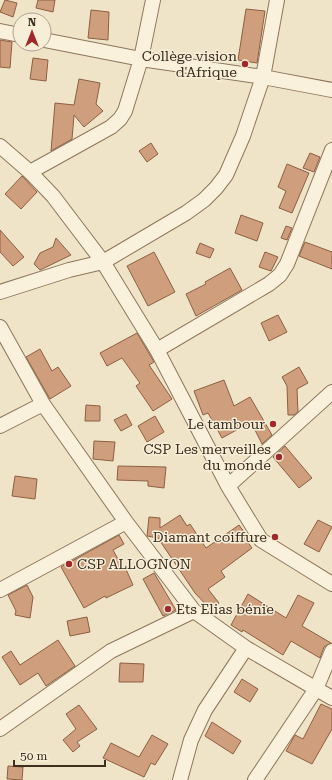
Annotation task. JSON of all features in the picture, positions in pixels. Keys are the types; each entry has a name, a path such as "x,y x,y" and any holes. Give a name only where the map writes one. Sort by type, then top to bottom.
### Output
{"street":[{"path":"30,172 111,127 120,119 125,111 141,59 153,0"},
{"path":"0,292 69,270 103,262 186,214 204,200 216,188 226,175 237,153 263,76 277,0"},
{"path":"0,31 12,33"},
{"path":"52,42 141,59 263,76 332,90"},
{"path":"0,146 30,172 53,196 103,262 157,350 228,486 261,540 332,584"},
{"path":"157,350 256,293 280,275 287,264 332,150"},
{"path":"0,327 43,404 126,522 194,611 246,648 332,698"},
{"path":"228,486 332,392"},
{"path":"0,426 43,404"},
{"path":"0,590 126,522"},
{"path":"0,730 111,651 194,611"},
{"path":"180,780 191,740 205,710 246,648"},
{"path":"255,780 316,689 332,651"}],"building":[{"path":"5,0 17,3 14,12 12,12 12,17 0,12"},
{"path":"38,0 55,0 53,12 36,8"},
{"path":"246,9 265,11 257,63 238,60"},
{"path":"91,10 109,12 108,40 88,38"},
{"path":"0,40 12,42 10,68 0,67"},
{"path":"33,58 48,60 46,81 30,79"},
{"path":"79,79 100,83 96,104 103,111 84,127 74,115 72,139 51,151 55,103 74,105"},
{"path":"151,143 158,154 147,162 139,151"},
{"path":"310,153 320,157 314,172 303,168"},
{"path":"287,164 309,173 292,213 279,208 286,191 278,187"},
{"path":"22,176 37,192 21,209 5,194"},
{"path":"241,215 263,223 257,241 235,233"},
{"path":"286,226 292,228 287,240 281,238"},
{"path":"0,230 24,257 13,266 0,252"},
{"path":"56,238 71,255 40,270 34,264 40,253 53,247"},
{"path":"305,242 332,252 332,269 299,256"},
{"path":"200,243 214,249 210,258 196,253"},
{"path":"154,252 175,292 148,306 127,266"},
{"path":"265,252 278,257 271,271 259,267"},
{"path":"230,268 242,290 196,316 186,294 206,284 205,282"},
{"path":"278,315 287,332 269,341 261,323"},
{"path":"137,333 154,362 149,365 172,399 153,411 136,386 140,383 122,358 107,366 100,353"},
{"path":"40,349 52,371 58,367 71,386 50,399 26,357"},
{"path":"299,367 308,383 297,389 298,412 294,415 288,415 287,386 282,377"},
{"path":"224,380 234,406 250,397 272,435 262,444 251,422 222,438 208,413 203,415 194,391"},
{"path":"86,405 100,406 100,421 85,421"},
{"path":"126,414 132,425 121,431 114,420"},
{"path":"155,416 164,432 147,442 138,426"},
{"path":"94,441 115,442 113,461 93,459"},
{"path":"285,446 312,478 299,488 273,457"},
{"path":"118,466 166,467 164,488 148,486 148,481 117,480"},
{"path":"15,476 37,479 35,499 12,496"},
{"path":"180,515 187,526 190,524 206,548 239,525 249,539 247,541 252,548 221,571 225,577 208,589 219,603 211,610 195,593 158,538 147,536 149,517 160,518 160,528"},
{"path":"318,520 332,527 319,552 304,544"},
{"path":"119,535 124,544 113,550 123,568 125,567 133,585 106,598 105,596 84,608 61,567"},
{"path":"154,573 176,610 163,616 143,579"},
{"path":"27,585 33,597 30,618 15,615 16,611 8,595"},
{"path":"248,594 286,618 298,595 314,603 302,626 331,643 324,647 320,658 291,641 283,655 243,630 242,632 231,625"},
{"path":"87,617 90,632 70,636 67,621"},
{"path":"58,640 75,666 46,686 38,673 20,685 2,657 11,651 20,665"},
{"path":"120,663 144,664 143,682 119,682"},
{"path":"242,679 258,689 250,702 234,692"},
{"path":"321,704 332,709 332,729 312,764 286,751 295,735 303,739"},
{"path":"79,705 97,729 77,742 80,746 73,752 63,740 76,729 66,714"},
{"path":"212,722 241,741 233,754 205,736"},
{"path":"152,735 168,744 155,765 151,763 144,777 103,758 111,743 139,757"},
{"path":"8,766 23,767 22,780 7,779"}],"place":[{"name":"Collège vision d'Afrique","path":"245,64"},
{"name":"Le tambour","path":"273,424"},
{"name":"CSP Les merveilles du monde","path":"279,457"},
{"name":"Diamant coiffure","path":"275,537"},
{"name":"CSP ALLOGNON","path":"69,564"},
{"name":"Ets Elias bénie","path":"168,609"}]}
